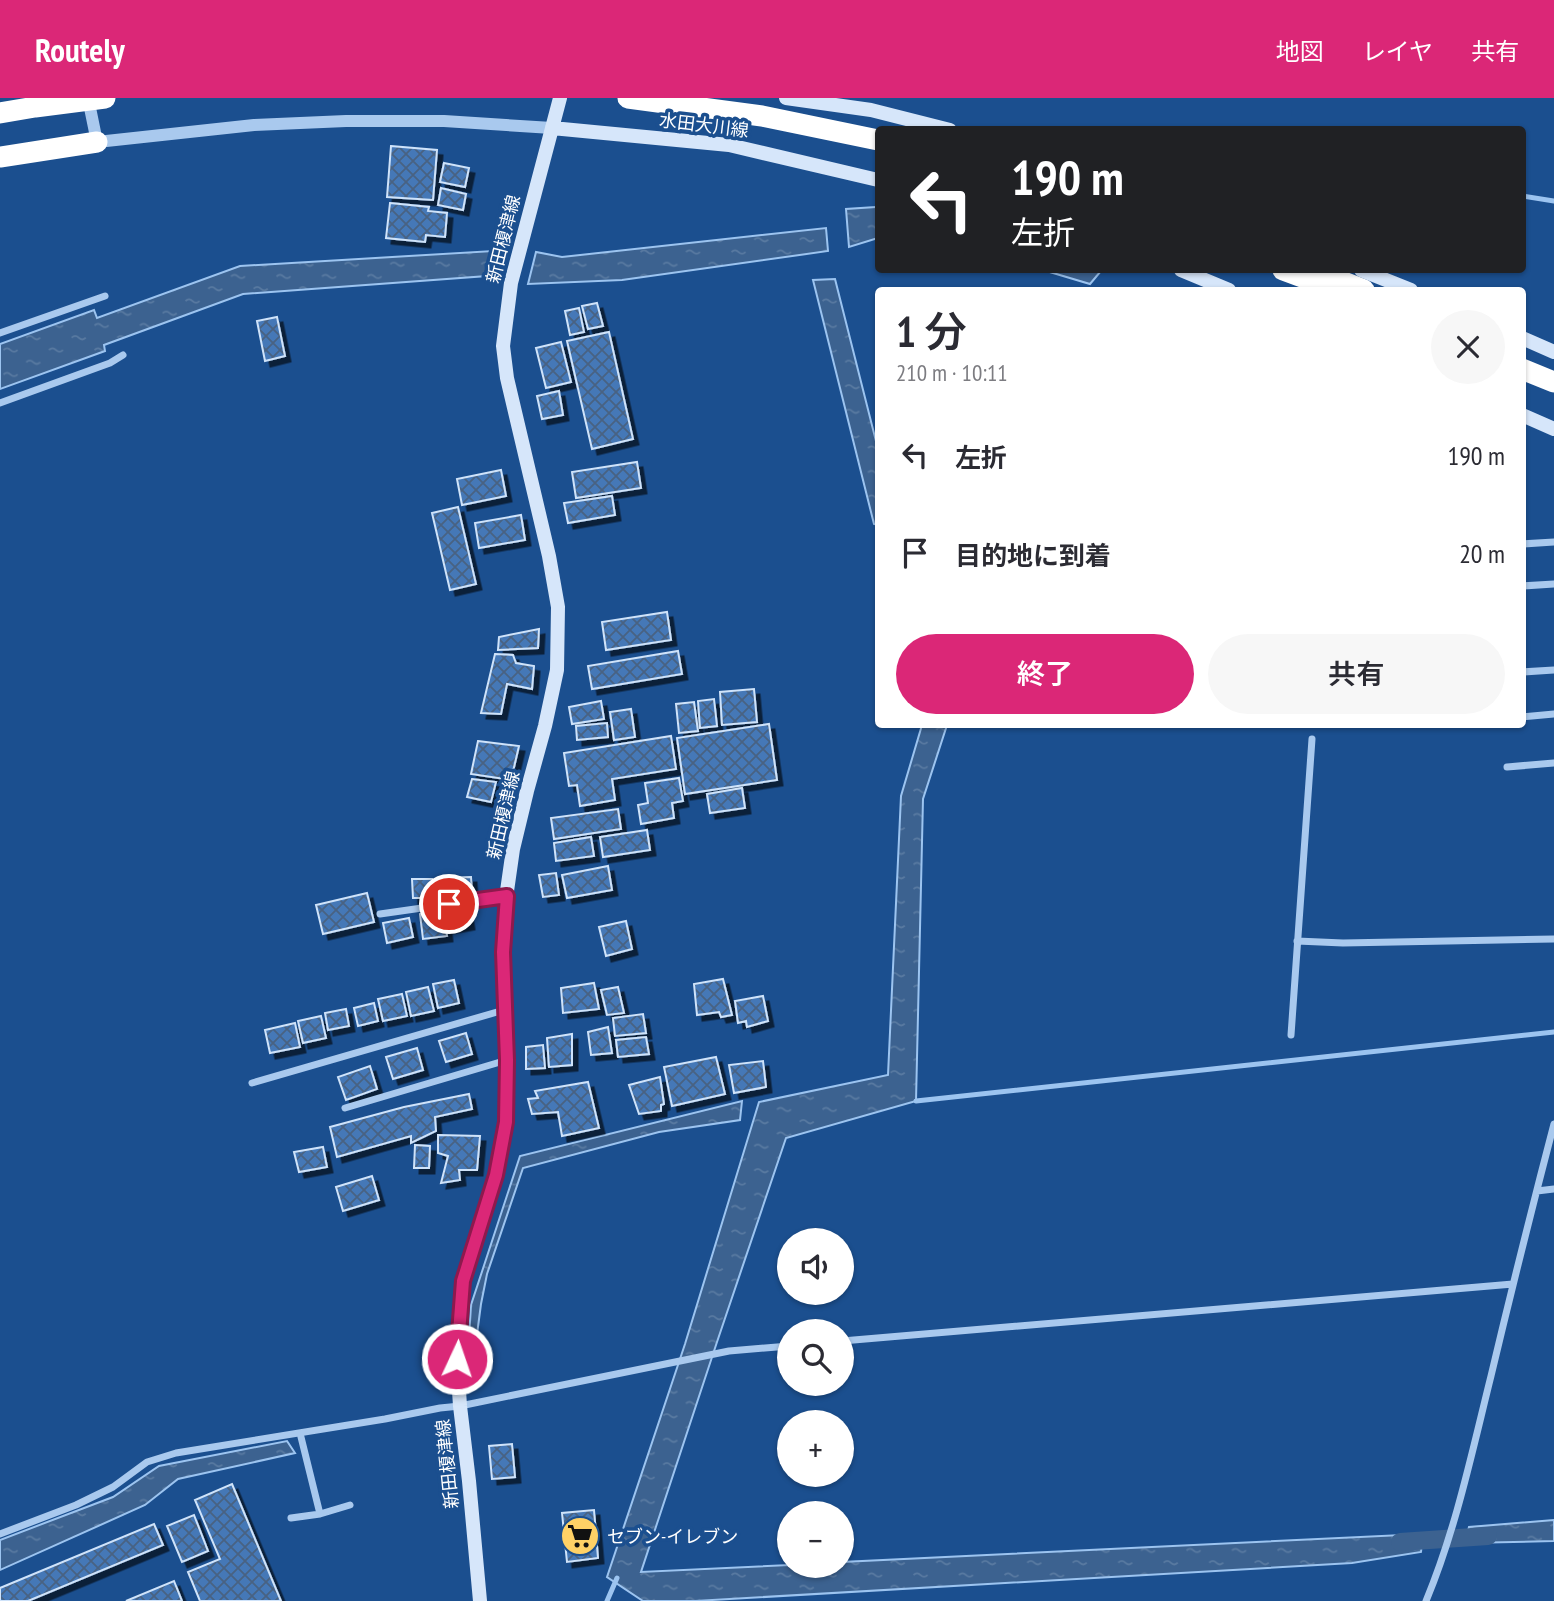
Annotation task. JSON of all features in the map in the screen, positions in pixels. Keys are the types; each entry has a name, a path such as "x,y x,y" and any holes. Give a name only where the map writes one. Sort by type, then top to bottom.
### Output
{"highway":[{"path":"0,103 30,98"},
{"path":"0,113 103,98"},
{"path":"628,98 762,116 875,139"},
{"path":"709,98 763,106 872,113"},
{"path":"0,157 97,142"},
{"path":"1291,273 1330,287"},
{"path":"1319,273 1356,287"},
{"path":"1526,360 1554,371"},
{"path":"1526,371 1554,382"}],"main road":[{"path":"552,128 560,98"},
{"path":"786,98 932,126"},
{"name":"水田大川線","path":"552,128 729,145 875,179"},
{"name":"新田榎津線","path":"480,1601 457,1359 463,1281 496,1175 506,1122 503,952 507,896 513,849 557,670 558,607 549,556 507,378 503,346 511,283 552,128"},
{"path":"1188,273 1222,287"},
{"path":"1368,273 1404,287"},
{"path":"1526,340 1554,352"},
{"path":"1526,417 1554,429"}],"street":[{"path":"88,98 97,142"},
{"path":"97,142 103,98"},
{"path":"97,142 254,125 346,121 444,121 552,128"},
{"path":"0,333 106,296"},
{"path":"0,402 110,363 123,355"},
{"path":"1526,544 1554,542"},
{"path":"1526,586 1554,584"},
{"path":"1526,672 1554,670"},
{"path":"1526,717 1554,714"},
{"path":"1291,1035 1312,739"},
{"path":"1507,767 1554,762"},
{"path":"380,914 507,896"},
{"path":"1297,941 1343,943 1554,939"},
{"path":"252,1083 505,1010"},
{"path":"345,1108 507,1060"},
{"path":"1426,1601 1442,1563 1464,1486 1554,1124"},
{"path":"1537,1191 1554,1189"},
{"path":"854,1340 1513,1284"},
{"path":"0,1534 113,1487 147,1462 176,1452 460,1406 718,1353 777,1347"},
{"path":"300,1433 320,1514"},
{"path":"291,1518 320,1514 350,1505"}],"water":[{"path":"875,207 875,239 849,247 846,209"},
{"path":"826,228 828,251 622,280 528,284 536,252 562,257"},
{"path":"493,251 487,276 243,294 104,345 105,351 0,389 0,344 94,310 97,318 240,266"},
{"path":"1053,273 1099,273 1090,284"},
{"path":"835,279 875,437 875,524 874,524 813,280"},
{"path":"921,728 946,728 923,799 916,1101 786,1138 641,1572 777,1566 777,1578 854,1578 854,1561 1423,1534 1421,1552 1352,1563 695,1601 643,1601 607,1577 685,1344 759,1102 888,1075 901,796"},
{"path":"742,1101 740,1120 659,1132 523,1168 487,1274 476,1342 469,1339 471,1305 520,1156"},
{"path":"287,1441 295,1453 178,1479 145,1505 0,1570 0,1540 113,1497 159,1466"},
{"path":"1554,1520 1554,1541 1465,1543 1469,1527"}],"building":[{"path":"391,146 437,150 433,200 387,197"},
{"path":"444,163 469,168 465,187 440,182"},
{"path":"441,188 466,194 463,210 438,205"},
{"path":"390,203 429,207 428,211 447,213 445,237 426,235 425,242 386,238"},
{"path":"597,303 603,326 588,329 582,306"},
{"path":"579,308 584,332 570,335 565,311"},
{"path":"277,317 285,356 265,361 257,321"},
{"path":"609,332 633,439 592,449 567,341"},
{"path":"561,342 571,382 546,388 536,348"},
{"path":"559,391 563,415 542,419 537,396"},
{"path":"637,462 641,488 576,498 572,472"},
{"path":"501,470 506,496 462,505 457,479"},
{"path":"612,496 615,515 568,523 564,503"},
{"path":"458,507 476,584 450,590 432,513"},
{"path":"521,515 525,540 479,548 475,523"},
{"path":"667,612 671,640 606,650 602,622"},
{"path":"539,629 538,648 498,650 499,637"},
{"path":"678,651 682,674 592,689 588,666"},
{"path":"495,654 513,655 516,663 534,666 532,689 507,684 501,714 481,713"},
{"path":"754,689 757,722 722,725 720,692"},
{"path":"714,699 717,726 700,728 698,701"},
{"path":"601,701 604,719 572,724 569,707"},
{"path":"694,702 698,731 679,733 676,704"},
{"path":"631,709 635,737 614,740 610,712"},
{"path":"607,723 608,737 577,740 576,726"},
{"path":"769,724 777,780 685,794 677,738"},
{"path":"671,736 676,769 612,779 615,800 580,806 577,785 569,786 564,753"},
{"path":"478,741 519,746 511,780 471,774"},
{"path":"679,778 683,801 672,803 674,818 641,824 638,805 648,803 645,783"},
{"path":"472,779 496,782 491,802 467,797"},
{"path":"742,788 745,808 710,813 707,794"},
{"path":"618,809 621,829 554,839 551,818"},
{"path":"647,830 650,850 603,857 600,837"},
{"path":"591,837 594,856 556,861 554,843"},
{"path":"608,866 612,890 567,898 562,875"},
{"path":"556,873 559,895 543,897 539,875"},
{"path":"471,877 472,893 439,894 438,878"},
{"path":"412,879 432,879 433,898 413,898"},
{"path":"367,893 374,922 323,934 316,905"},
{"path":"466,907 469,924 446,928 447,936 423,939 420,914"},
{"path":"409,918 413,937 387,943 383,923"},
{"path":"626,921 632,949 606,956 599,927"},
{"path":"723,979 732,1015 721,1017 719,1012 697,1015 694,984"},
{"path":"454,980 459,1003 438,1008 433,984"},
{"path":"594,983 599,1009 563,1013 561,988"},
{"path":"428,987 434,1011 411,1016 406,992"},
{"path":"618,987 624,1013 607,1015 601,990"},
{"path":"402,994 407,1016 383,1021 378,999"},
{"path":"763,996 768,1021 747,1027 746,1021 738,1023 735,1001"},
{"path":"374,1003 378,1021 358,1026 354,1008"},
{"path":"346,1009 349,1026 328,1030 325,1013"},
{"path":"643,1014 646,1033 615,1036 613,1018"},
{"path":"321,1016 326,1038 303,1043 298,1021"},
{"path":"295,1023 300,1047 270,1053 265,1030"},
{"path":"608,1027 612,1053 591,1055 588,1032"},
{"path":"466,1033 472,1054 446,1062 439,1041"},
{"path":"572,1034 572,1065 549,1067 547,1038"},
{"path":"646,1037 649,1054 618,1057 616,1040"},
{"path":"543,1045 545,1068 526,1069 526,1047"},
{"path":"417,1048 423,1070 393,1079 386,1057"},
{"path":"716,1057 725,1094 672,1106 664,1067"},
{"path":"763,1061 766,1087 734,1093 729,1065"},
{"path":"370,1066 377,1089 346,1100 338,1077"},
{"path":"660,1077 664,1104 661,1105 661,1111 639,1114 629,1085"},
{"path":"588,1082 599,1128 562,1136 558,1112 532,1114 528,1099 538,1098 535,1091"},
{"path":"469,1094 472,1109 435,1117 436,1131 411,1143 411,1136 337,1157 330,1127 404,1107"},
{"path":"438,1135 480,1136 477,1170 459,1170 460,1180 441,1183 448,1156 438,1153"},
{"path":"415,1145 430,1146 429,1168 414,1168"},
{"path":"323,1147 327,1167 299,1172 294,1152"},
{"path":"372,1176 379,1200 343,1211 336,1187"},
{"path":"512,1444 515,1477 492,1479 489,1446"},
{"path":"232,1484 281,1601 200,1601 188,1572 220,1559 195,1500"},
{"name":"セブン-イレブン","path":"594,1510 598,1558 567,1562 562,1513"},
{"path":"194,1515 208,1551 182,1562 167,1526"},
{"path":"154,1524 163,1545 28,1601 0,1601 0,1588"},
{"path":"174,1581 182,1601 126,1601"}],"waterway":[{"path":"1526,197 1554,201"},
{"path":"916,1101 1554,1032"},
{"path":"1400,1542 1488,1536"},
{"path":"607,1601 617,1578"}],"place":[{"name":"セブン-イレブン","path":"580,1536"}],"route":[{"path":"449,904 507,896 503,952 506,1122 496,1175 463,1281 457,1359"}]}
